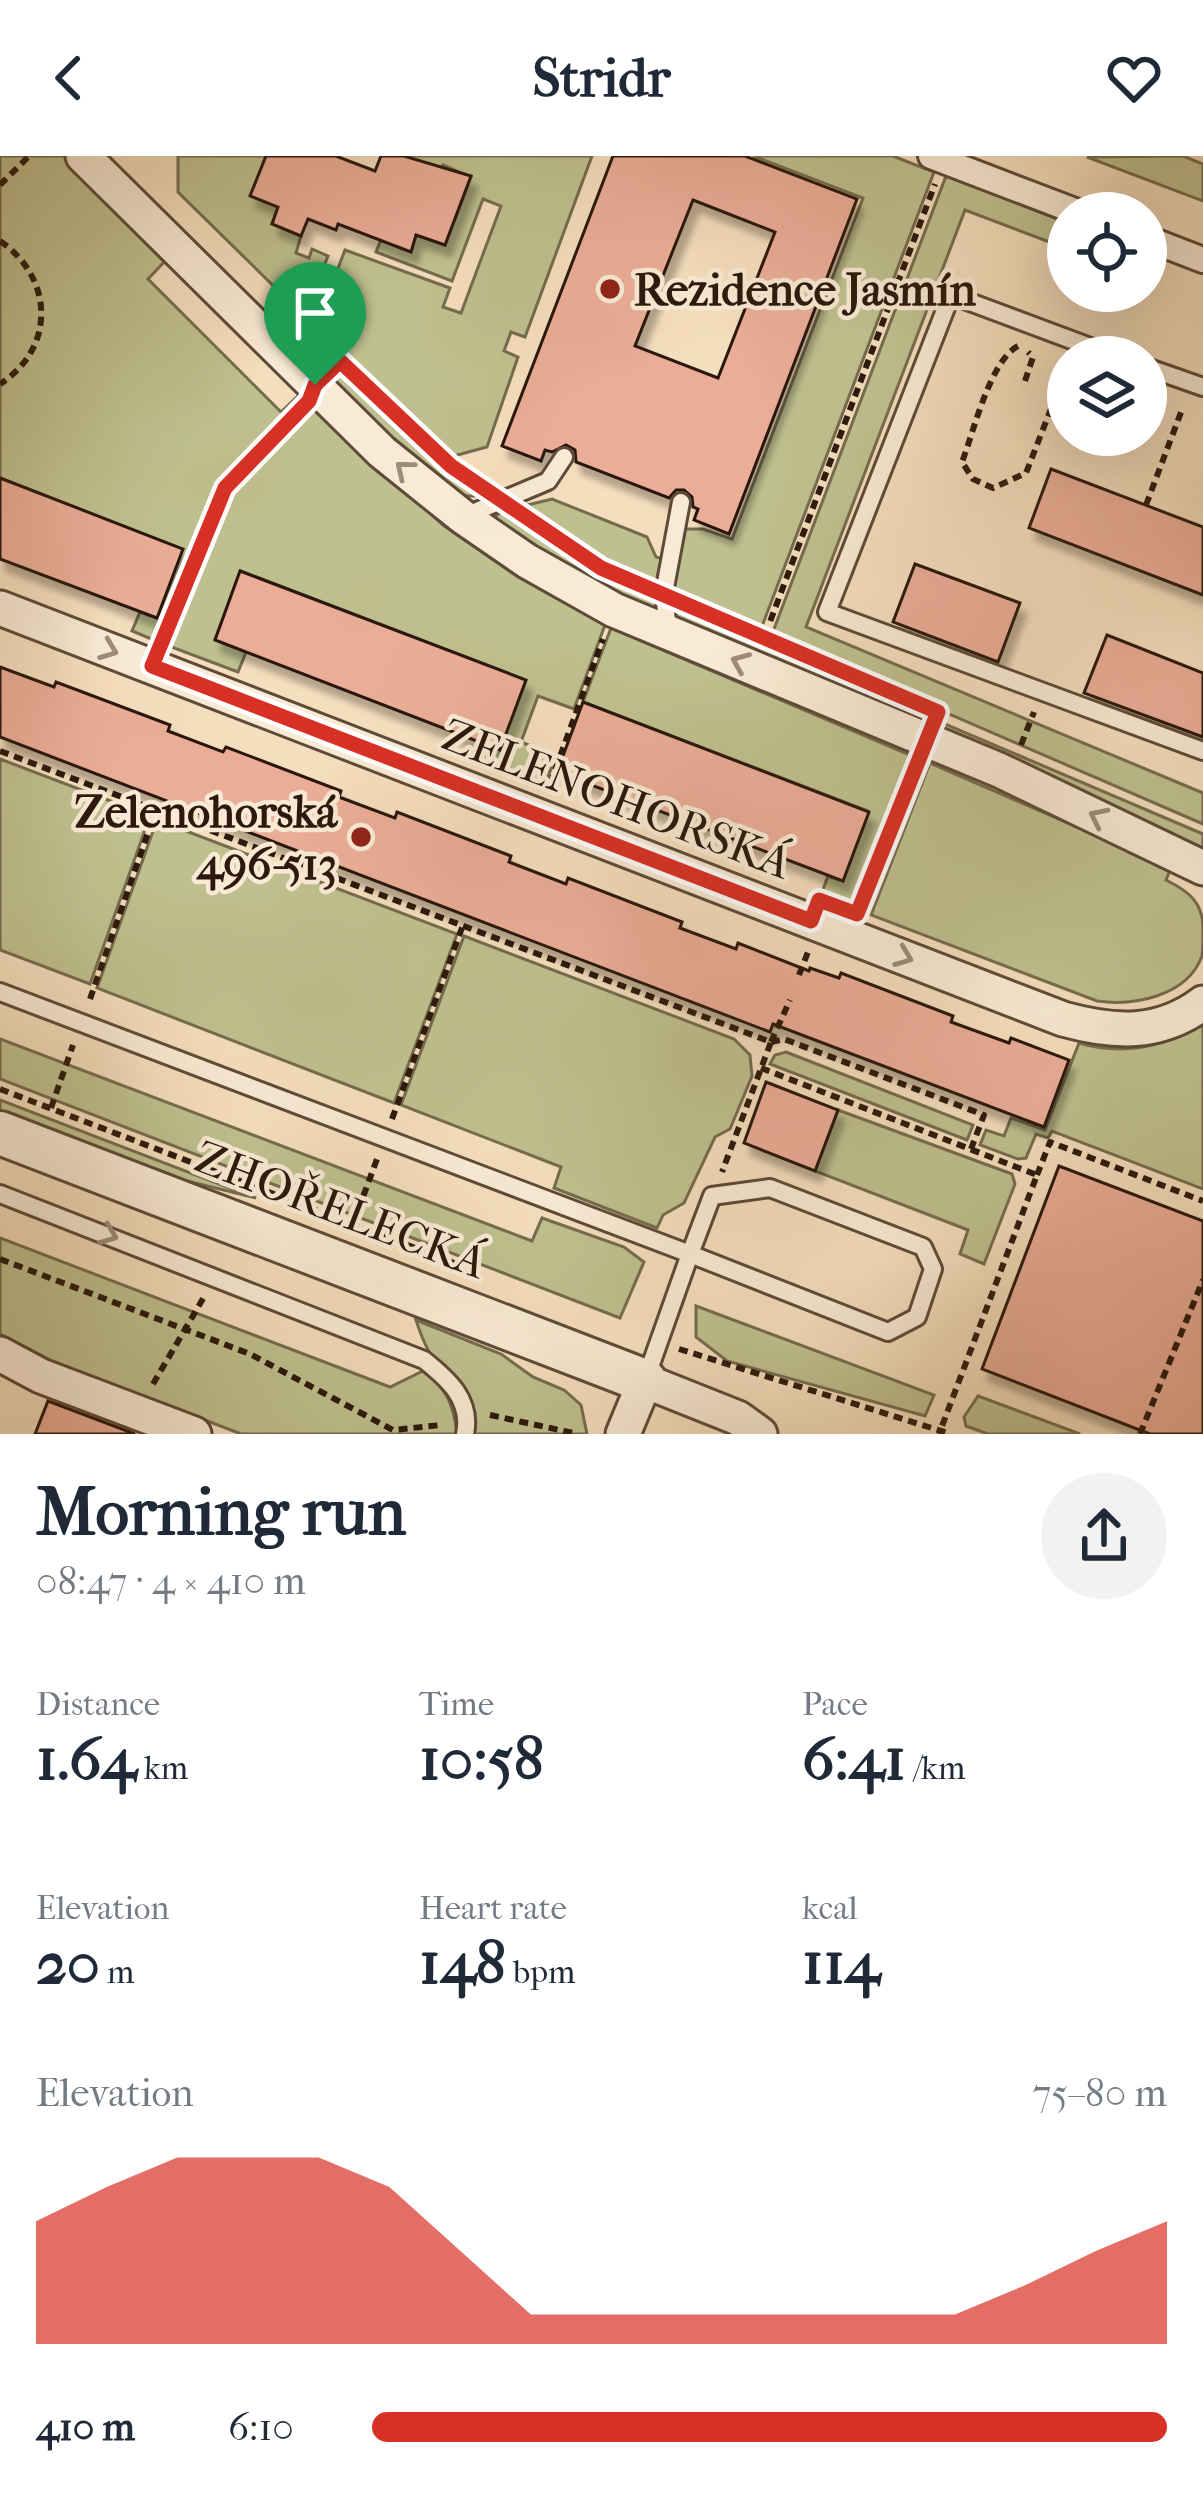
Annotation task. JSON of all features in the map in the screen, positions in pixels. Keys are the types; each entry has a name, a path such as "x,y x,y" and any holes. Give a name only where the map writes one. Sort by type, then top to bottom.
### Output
{"street":[{"path":"83,156 382,452 527,561 614,610 999,770 1203,868"},
{"path":"938,159 1047,200"},
{"path":"1167,246 1203,260"},
{"name":"ZELENOHORSKÁ","path":"0,608 1063,1019 1107,1030 1135,1031 1162,1025 1203,1003"},
{"name":"ZHOŘELECKÁ","path":"0,1133 652,1362"},
{"path":"2,1362 194,1434"},
{"path":"622,1434 652,1362 749,1426"}],"lane":[{"path":"1061,336 951,295 827,612 1203,752"},
{"path":"1167,374 1198,385"},
{"path":"463,517 548,481 564,457"},
{"path":"668,632 664,593 681,502"},
{"path":"0,992 690,1254 889,1332 917,1317 933,1270 922,1247 770,1188 712,1196 690,1254 652,1362"},
{"path":"0,1193 424,1360 454,1384 467,1428"},
{"path":"749,1426 785,1434"}],"path":[{"path":"0,185 29,156"},
{"path":"764,635 938,159"},
{"path":"0,241 30,268 42,305 37,344 27,362 0,385"},
{"path":"1025,381 1033,357 1021,344 1006,352 997,370 962,462 974,479 993,488 1026,472 1047,418"},
{"path":"152,666 225,488 309,401 315,385"},
{"path":"1146,505 1198,385"},
{"path":"387,406 419,436"},
{"path":"544,799 614,610"},
{"path":"857,914 928,741"},
{"path":"0,751 771,1042 784,1039 984,1115 971,1149"},
{"path":"51,1108 157,810"},
{"path":"353,1224 464,925"},
{"path":"799,975 809,948"},
{"path":"712,1196 790,1000"},
{"path":"761,1068 1037,1175"},
{"path":"0,1089 458,1265"},
{"path":"940,1432 1050,1142 1203,1201"},
{"path":"0,1259 250,1354 395,1432 467,1428 492,1417"},
{"path":"135,1412 216,1275"},
{"path":"1140,1434 1203,1280"},
{"path":"652,1362 951,1434"},
{"path":"460,1400 492,1417 578,1434"}],"green space":[{"path":"0,156 64,156 167,259 148,279 281,412 301,393 305,396 221,484 156,641 132,631 140,612 157,618 182,549 0,478"},
{"path":"178,156 266,156 251,196 278,207 272,224 301,236 296,253 309,258 312,249 328,256 304,316 178,192"},
{"path":"404,156 592,156 525,337 511,332 504,351 518,357 487,447 450,457 315,328 345,250 450,288 443,307 461,313 501,206 483,199 452,281 376,252 381,240 411,252 416,235 445,245 471,177"},
{"path":"753,156 893,156 934,172 761,629 606,566 519,507 552,499 647,537 656,557 675,562 685,529 703,529 732,539 863,198"},
{"path":"1183,156 1203,164 1203,201 1087,157"},
{"path":"946,176 1047,215 1047,241 965,210 806,627 1203,793 1203,824 771,637"},
{"path":"341,370 480,496 458,496 395,442 331,378"},
{"path":"314,405 443,525 518,577 605,625 574,709 538,696 521,742 556,756 543,789 477,764 485,744 499,749 526,680 241,571 215,640 246,652 238,672 166,645 230,492"},
{"path":"501,512 598,576 1203,834 1203,851 644,610 501,528 492,519"},
{"path":"611,628 917,758 859,911 821,895 828,876 843,881 868,811 583,702"},
{"path":"0,759 150,816 90,984 0,950"},
{"path":"930,763 1171,868 1166,880 1193,898 1202,919 1202,956 1195,970 1157,996 1097,1001 871,915"},
{"path":"157,820 457,934 394,1103 97,988"},
{"path":"464,936 734,1039 750,1055 752,1076 730,1129 715,1137 684,1203 663,1215 657,1228 554,1188 561,1167 401,1105"},
{"path":"1203,1024 1203,1189 1052,1131 1048,1138 1036,1134 1026,1158 980,1145 986,1130 1004,1136 1011,1118 1045,1130 1079,1043 1111,1049 1143,1047"},
{"path":"0,1039 532,1241 542,1218 624,1247 644,1262 620,1318 0,1079"},
{"path":"786,1052 973,1125 967,1140 770,1064 775,1055"},
{"path":"0,1100 256,1198 163,1175 0,1113"},
{"path":"838,1110 1012,1174 1015,1184 984,1264 960,1254 968,1230 815,1171"},
{"path":"0,1238 390,1387 423,1371 448,1398 457,1434 241,1434 52,1361 0,1334"},
{"path":"696,1306 934,1395 925,1416 727,1361 696,1337"},
{"path":"416,1320 501,1354 533,1377 564,1390 581,1405 587,1434 473,1434 463,1390 430,1353"},
{"path":"978,1396 1080,1434 988,1434 966,1426 964,1417"}],"building":[{"path":"266,156 336,156 375,171 381,156 404,156 471,176 445,245 416,235 411,252 338,224 336,230 308,219 301,236 272,224 278,207 250,196"},
{"name":"Rezidence Jasmín","path":"613,156 745,156 857,199 729,534 694,520 698,509 684,490 676,490 669,498 576,462 575,450 566,445 545,450 541,461 502,446","holes":["693,200 775,232 718,378 635,346"]},
{"path":"1051,469 1203,527 1203,595 1029,528"},
{"path":"0,478 183,549 157,618 0,559"},
{"path":"915,564 1020,603 998,662 893,622"},
{"path":"240,571 526,680 500,750 215,640"},
{"path":"1107,635 1203,673 1203,737 1084,693"},
{"name":"Zelenohorská 496-513","path":"0,667 54,687 56,682 170,725 168,731 223,752 226,747 341,791 339,797 395,818 397,812 511,856 509,862 566,884 568,878 682,922 680,928 736,949 738,943 809,971 839,978 841,973 953,1016 951,1022 1069,1060 1044,1127 773,1024 770,1032 0,737"},
{"path":"583,702 869,812 843,881 557,772"},
{"path":"766,1082 838,1110 815,1171 744,1143"},
{"path":"1059,1166 1203,1221 1203,1434 1150,1434 982,1369"},
{"path":"48,1401 135,1434 35,1434"}],"place":[{"name":"Rezidence Jasmín","path":"610,289"},
{"name":"Zelenohorská 496-513","path":"361,837"}],"route":[{"path":"340,361 451,466 601,568 938,712 857,914 819,900 811,921 152,666 225,488 309,401 315,385 340,361"}]}
